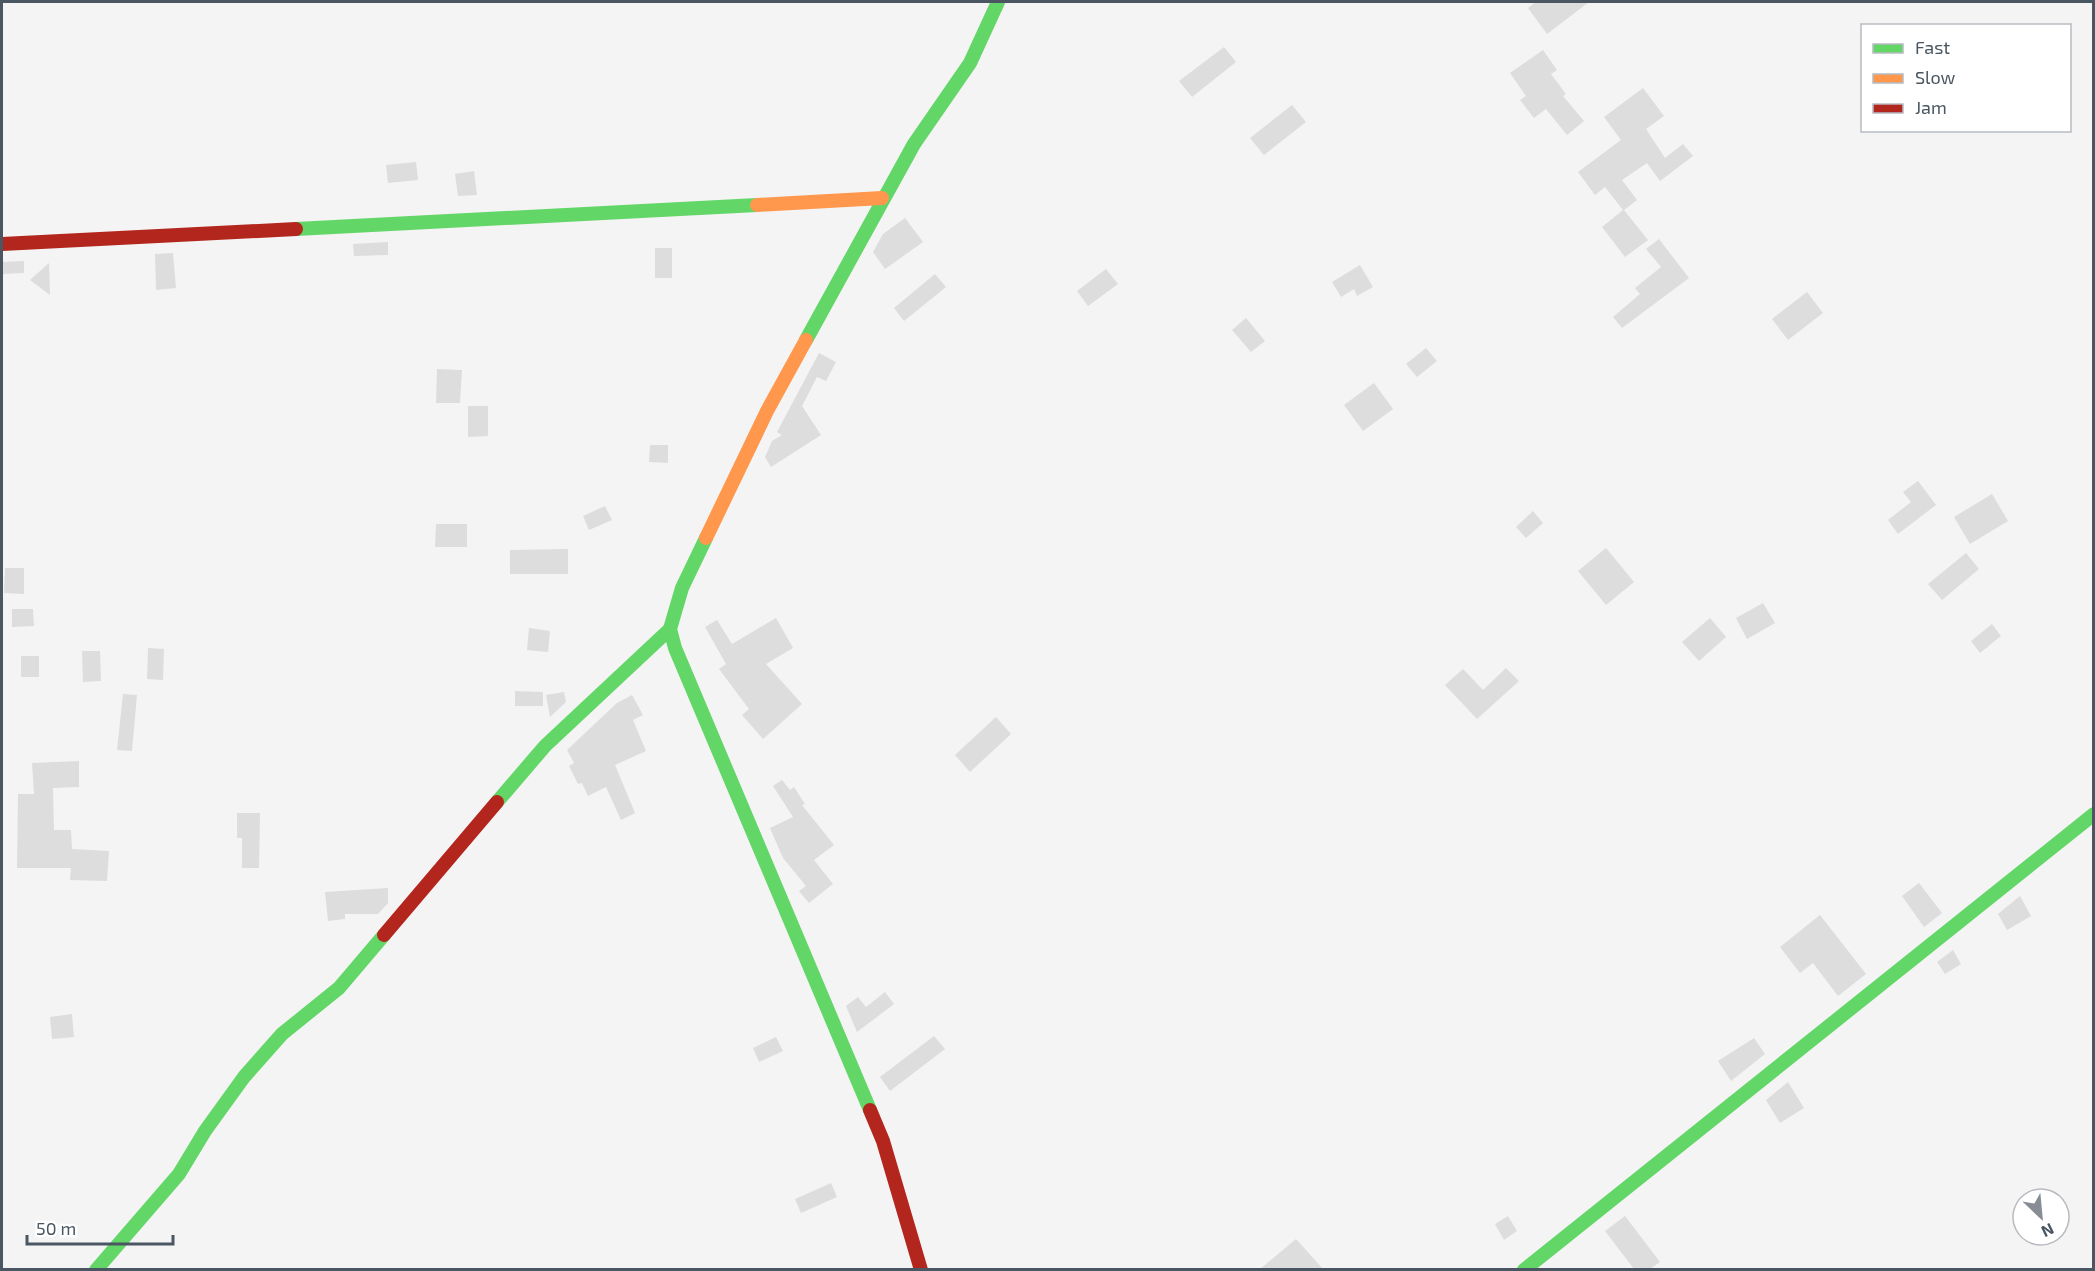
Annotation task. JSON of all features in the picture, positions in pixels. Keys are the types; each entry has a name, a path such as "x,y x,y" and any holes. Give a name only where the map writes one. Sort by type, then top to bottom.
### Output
{"street":[{"path":"96,1269 179,1174 205,1131 244,1077 282,1034 339,988 545,746 670,629 682,588 767,411 882,198 914,144 970,63 998,2"},
{"path":"2,244 882,198"},
{"path":"670,629 680,659 883,1141 921,1269"},
{"path":"1524,1269 2094,814"}],"building":[{"path":"1536,2 1589,2 1547,34 1528,8"},
{"path":"1224,47 1236,62 1192,97 1179,81"},
{"path":"1543,50 1557,70 1551,74 1566,94 1563,96 1584,121 1567,135 1546,109 1534,118 1520,100 1526,96 1510,73"},
{"path":"1643,88 1664,116 1646,129 1665,158 1683,144 1693,156 1660,181 1647,163 1622,180 1637,200 1624,210 1648,240 1625,257 1602,227 1623,210 1605,187 1595,195 1578,172 1621,140 1604,117"},
{"path":"1292,105 1306,122 1264,155 1250,138"},
{"path":"416,162 418,180 388,183 386,165"},
{"path":"474,171 477,195 458,196 455,174"},
{"path":"905,218 923,242 885,269 873,252 883,234"},
{"path":"1659,239 1689,278 1622,328 1613,317 1640,294 1635,288 1661,267 1646,249"},
{"path":"388,242 388,255 354,256 353,244"},
{"path":"655,248 672,248 672,278 655,278"},
{"path":"173,253 176,288 156,290 155,254"},
{"path":"24,261 24,273 2,274 2,262"},
{"path":"49,263 50,295 30,280"},
{"path":"1360,265 1373,287 1357,296 1354,289 1341,297 1332,282"},
{"path":"1106,269 1118,284 1088,306 1077,291"},
{"path":"935,274 946,287 904,321 894,308"},
{"path":"1807,292 1823,313 1788,340 1772,319"},
{"path":"1246,318 1265,341 1251,352 1232,330"},
{"path":"1426,348 1437,361 1417,377 1406,364"},
{"path":"819,353 836,362 826,381 817,377 802,406 821,435 771,467 765,457 772,441 782,435 777,432"},
{"path":"437,369 462,370 460,403 436,403"},
{"path":"1374,383 1393,409 1363,431 1344,405"},
{"path":"468,406 488,406 488,436 468,437"},
{"path":"650,445 668,445 668,463 649,462"},
{"path":"1918,481 1936,505 1898,534 1888,520 1911,502 1903,492"},
{"path":"1992,494 2008,521 1970,544 1954,517"},
{"path":"605,506 612,520 589,530 583,516"},
{"path":"1533,511 1543,523 1526,538 1516,527"},
{"path":"436,524 467,524 467,547 435,547"},
{"path":"1606,548 1634,582 1606,605 1578,571"},
{"path":"568,549 568,574 510,574 510,550"},
{"path":"1966,553 1979,569 1942,600 1928,584"},
{"path":"5,568 24,568 24,594 4,593"},
{"path":"1763,603 1775,623 1747,639 1736,618"},
{"path":"12,609 33,609 34,626 12,627"},
{"path":"776,618 793,648 766,664 802,704 763,739 742,715 749,709 719,669 726,664 705,627 717,620 732,644"},
{"path":"1710,618 1726,637 1699,661 1682,642"},
{"path":"1992,624 2001,636 1980,653 1971,641"},
{"path":"529,628 550,631 548,652 527,650"},
{"path":"148,648 164,649 163,680 147,679"},
{"path":"82,651 100,651 101,681 83,682"},
{"path":"21,656 39,656 39,677 21,677"},
{"path":"1506,668 1519,681 1477,719 1445,685 1463,669 1483,690"},
{"path":"515,691 543,692 543,706 515,706"},
{"path":"564,692 566,702 550,717 546,695"},
{"path":"123,694 137,695 132,751 117,750"},
{"path":"632,695 643,715 633,720 646,751 615,765 635,813 621,820 606,787 588,796 582,783 578,784 569,766 574,763 567,750 617,703"},
{"path":"996,717 1011,734 970,772 955,755"},
{"path":"79,761 79,787 53,788 54,830 71,830 72,849 109,851 107,881 70,880 71,868 17,868 18,794 34,794 32,763"},
{"path":"782,780 790,790 794,787 805,804 802,805 834,845 814,860 833,884 809,903 799,891 806,886 783,858 770,828 793,817 773,786"},
{"path":"237,813 260,813 259,868 242,868 242,838 237,838"},
{"path":"1919,883 1942,913 1924,927 1902,896"},
{"path":"388,888 388,903 378,914 345,914 345,919 328,921 325,892"},
{"path":"2020,896 2031,916 2007,930 1998,914"},
{"path":"1820,915 1866,974 1838,996 1813,963 1800,973 1780,947"},
{"path":"1953,950 1961,964 1945,974 1937,962"},
{"path":"885,992 894,1004 857,1032 846,1006 858,997 866,1007"},
{"path":"72,1014 74,1037 52,1039 50,1017"},
{"path":"934,1036 945,1049 890,1091 880,1077"},
{"path":"776,1037 783,1051 759,1062 753,1048"},
{"path":"1754,1038 1765,1054 1731,1081 1718,1061"},
{"path":"1788,1082 1804,1108 1780,1123 1766,1100"},
{"path":"831,1183 837,1197 801,1213 795,1199"},
{"path":"1508,1216 1517,1231 1504,1240 1495,1224"},
{"path":"1625,1216 1660,1262 1650,1269 1634,1269 1605,1231"},
{"path":"1296,1239 1323,1269 1260,1269"}],"traffic: fast":[{"path":"806,340 914,144 970,63 998,2"},
{"path":"296,229 757,205"},
{"path":"706,538 682,588 670,629 675,648 870,1110"},
{"path":"497,802 545,746 670,629"},
{"path":"1524,1270 2094,814"},
{"path":"96,1270 179,1174 205,1131 244,1077 282,1034 339,988 384,935"}],"traffic: slow":[{"path":"757,205 882,198"},
{"path":"706,538 767,411 806,340"}],"traffic: jam":[{"path":"2,244 296,229"},
{"path":"384,935 497,802"},
{"path":"870,1110 883,1141 921,1270"}]}
